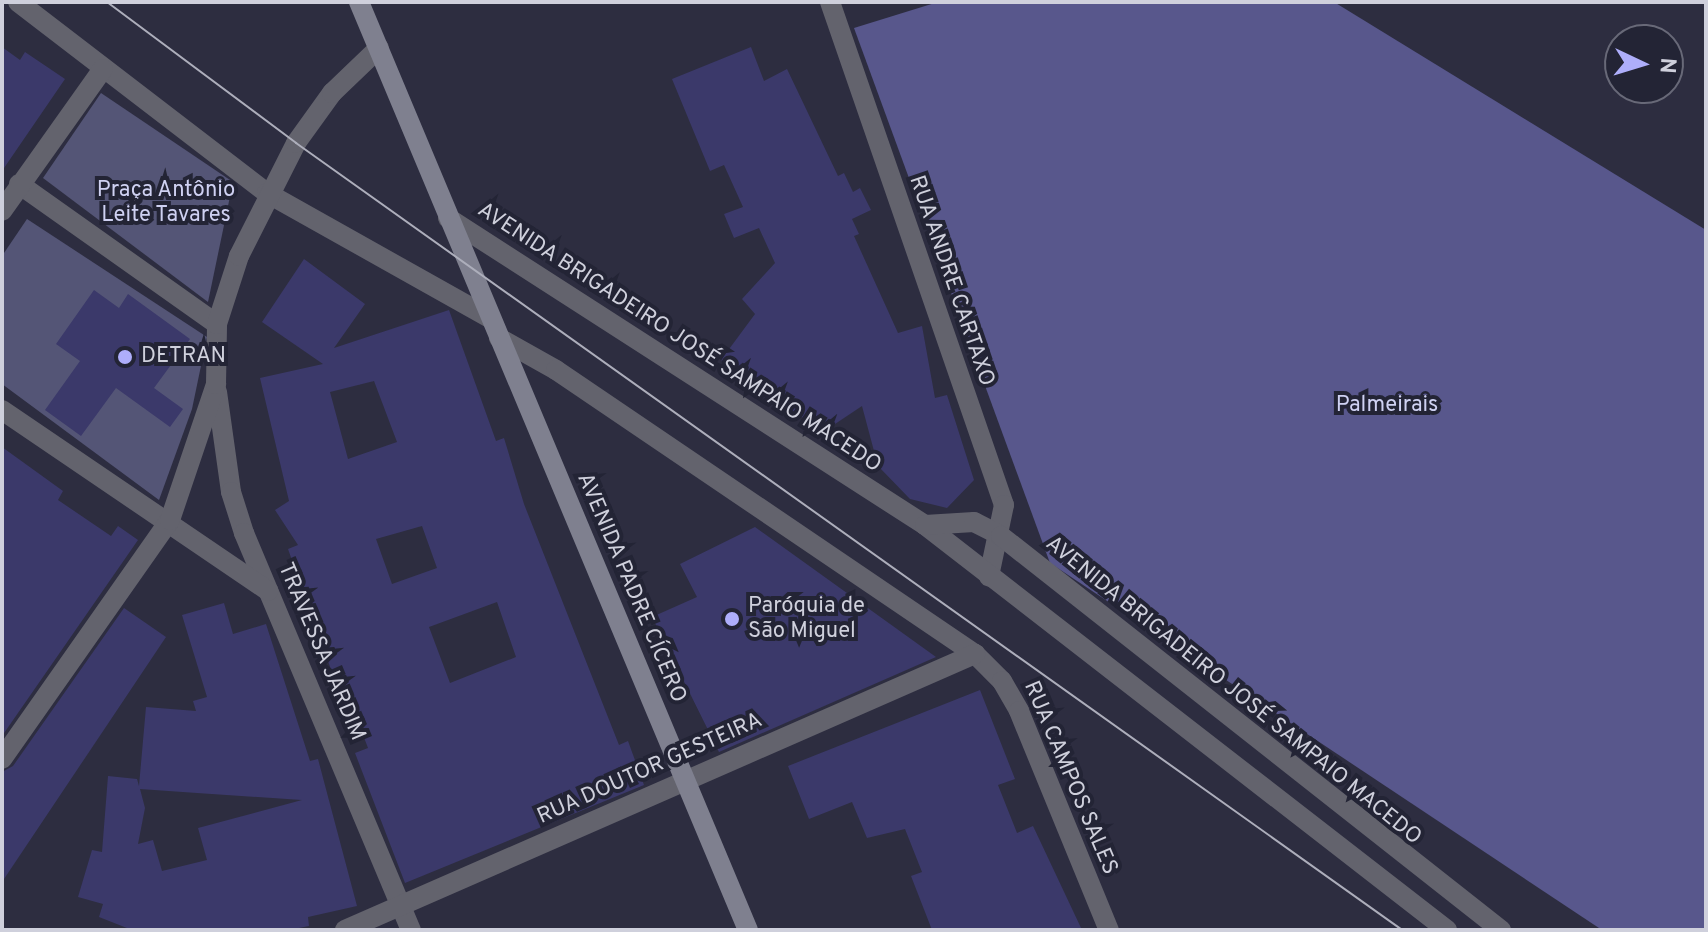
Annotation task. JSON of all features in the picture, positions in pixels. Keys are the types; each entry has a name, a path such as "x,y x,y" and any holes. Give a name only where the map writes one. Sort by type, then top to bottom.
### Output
{"main road":[{"name":"AVENIDA PADRE CÍCERO","path":"359,2 748,930"}],"street":[{"path":"18,2 267,193 490,318"},
{"name":"RUA ANDRE CARTAXO","path":"830,2 1004,505 1001,536 989,576"},
{"name":"TRAVESSA JARDIM","path":"379,48 332,93 267,193 217,324 216,384 231,492 411,930"},
{"path":"2,211 103,69"},
{"path":"19,184 217,324"},
{"name":"AVENIDA BRIGADEIRO JOSÉ SAMPAIO MACEDO","path":"448,218 925,525 1447,930"},
{"path":"499,338 556,370 975,654"},
{"name":"TRAVESSA JARDIM","path":"2,759 170,520 216,384"},
{"path":"2,410 170,520 271,593"},
{"name":"AVENIDA BRIGADEIRO JOSÉ SAMPAIO MACEDO","path":"925,525 974,522 1001,536 1501,930"},
{"name":"RUA DOUTOR GESTEIRA","path":"345,930 975,654"},
{"name":"RUA CAMPOS SALES","path":"975,654 1002,681 1019,711 1109,930"}],"green space":[{"name":"Palmeirais","path":"938,2 1334,2 1706,230 1706,930 1602,930 1050,563 854,28"},
{"name":"Praça Antônio Leite Tavares","path":"101,93 233,182 208,302 43,178"},
{"path":"27,219 207,337 192,409 159,500 2,384 2,256"}],"building":[{"path":"2,47 20,60 25,52 65,79 2,171"},
{"path":"751,47 764,81 787,69 838,176 844,173 853,192 860,188 871,210 852,219 859,234 854,236 898,333 922,326 935,398 947,395 974,480 947,508 910,499 878,466 862,406 823,432 721,360 755,314 742,299 775,263 759,228 734,238 724,214 743,207 724,165 710,171 672,79"},
{"path":"304,259 365,304 334,348 449,310 496,441 504,438 524,504 619,745 628,741 644,785 405,883 355,753 368,748 346,690 339,692 288,549 298,545 275,510 289,501 260,378 323,364 262,322","holes":["374,381 397,442 348,459 330,392","422,526 437,568 392,584 376,539","497,602 516,657 450,683 429,627"]},
{"name":"DETRAN","path":"94,290 119,308 128,294 190,339 154,388 183,409 170,427 116,388 81,436 45,410 80,361 56,344"},
{"path":"2,447 63,491 58,500 111,536 118,526 138,540 2,736"},
{"path":"755,527 936,657 719,752 652,617 697,597 680,564"},
{"path":"224,603 233,634 266,624 310,761 318,759 357,906 308,917 309,926 289,930 132,930 99,917 103,904 78,897 92,850 102,852 108,776 137,779 139,786 146,707 196,711 193,701 207,697 182,615","holes":["140,789 302,800 198,828 207,860 162,871 153,840 138,844 145,808"]},
{"path":"124,608 166,637 2,882 2,772 13,766"},
{"path":"980,690 1015,779 998,785 1017,833 1033,826 1082,930 932,930 911,876 922,872 905,829 867,838 852,802 809,819 788,766"}],"tram line":[{"path":"107,2 296,143 1402,930"}],"place":[{"name":"DETRAN","path":"125,357"},
{"name":"Paróquia de São Miguel","path":"732,619"}]}
